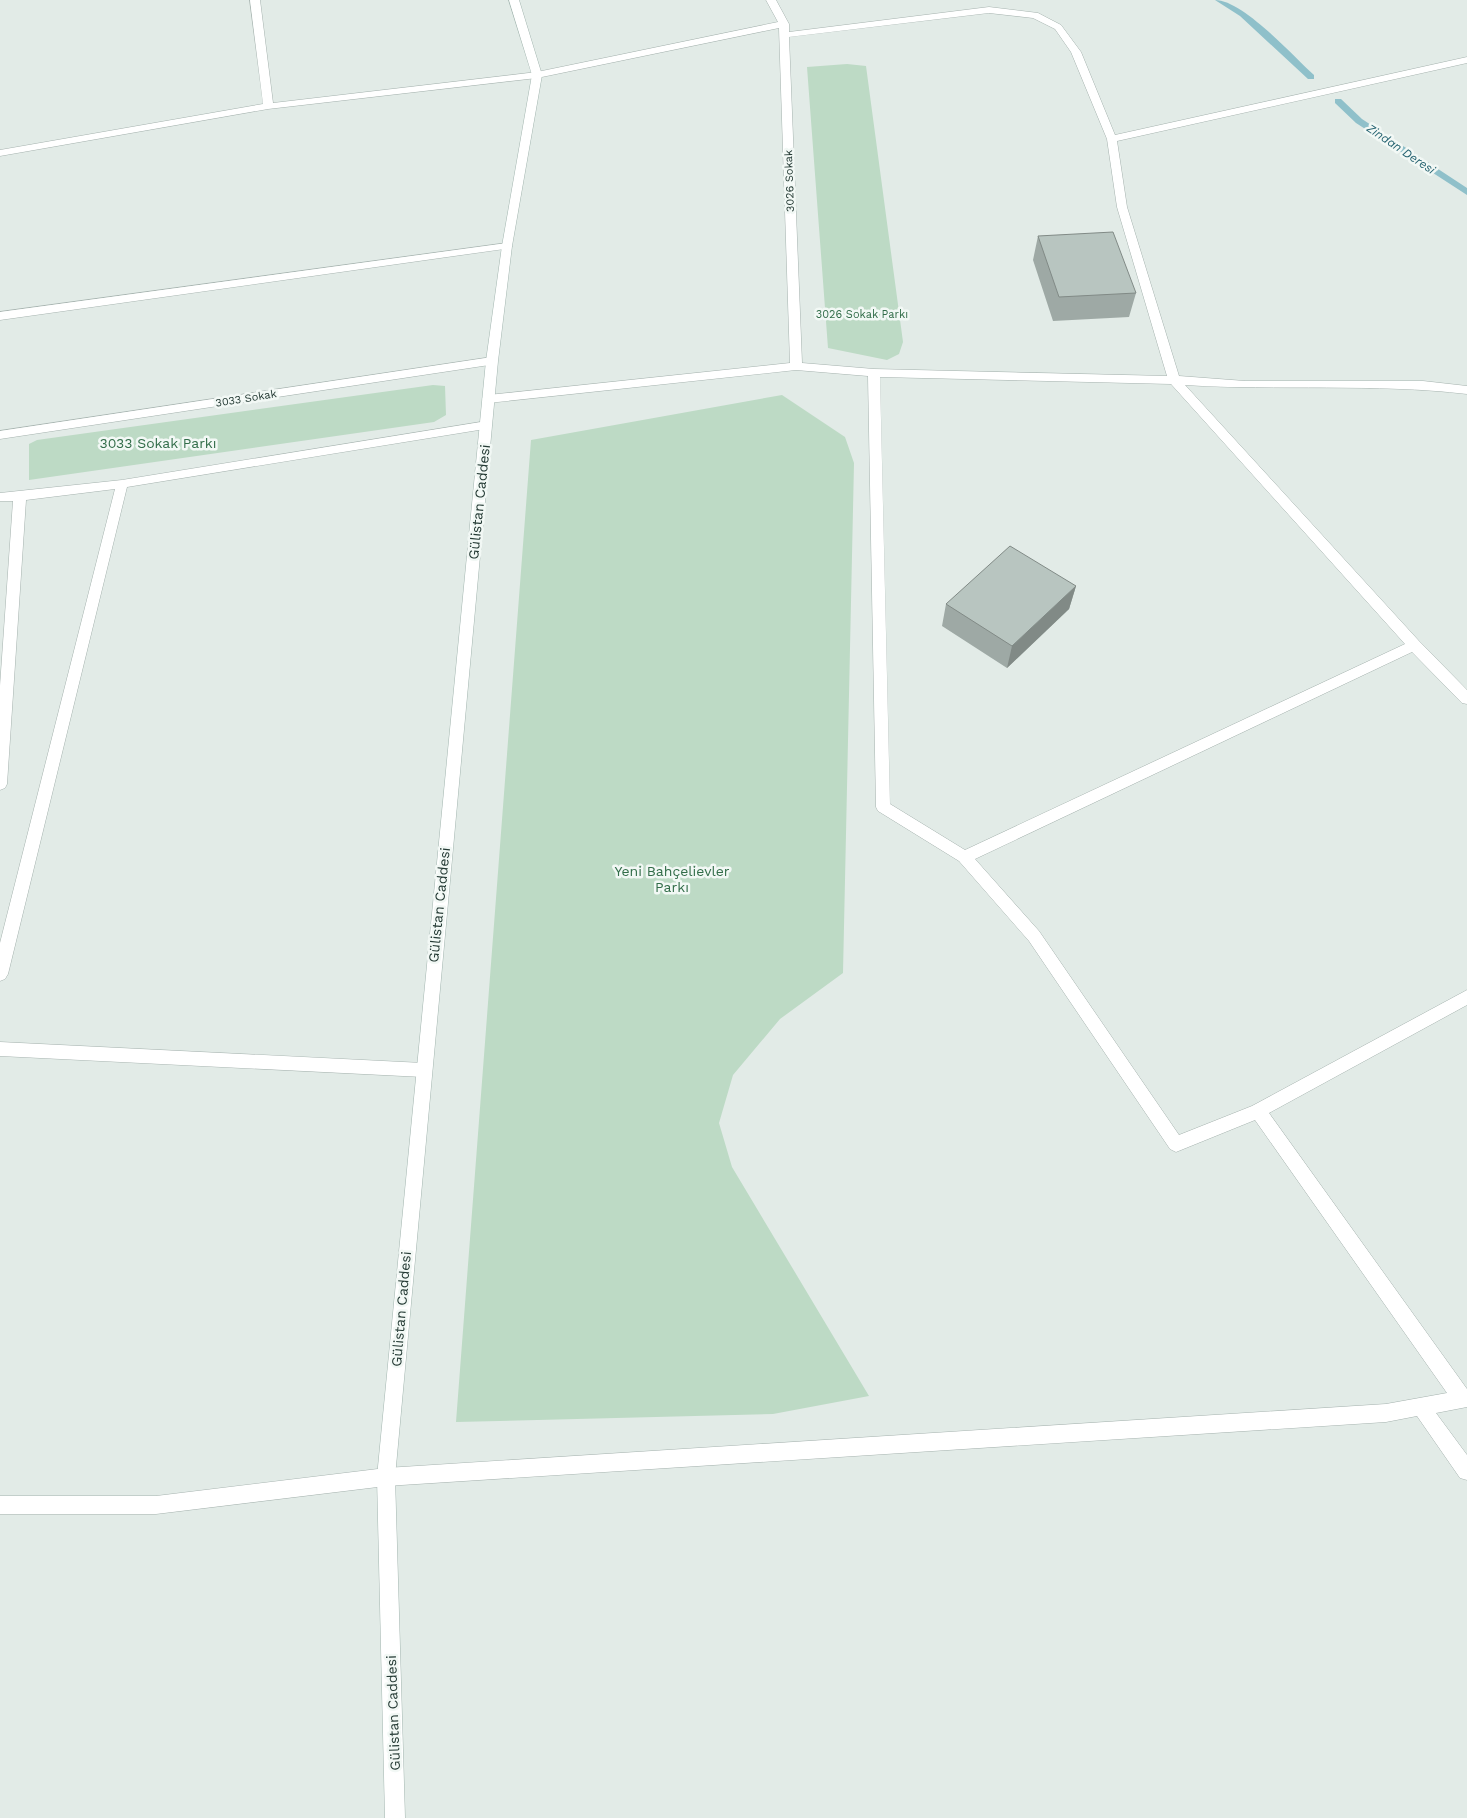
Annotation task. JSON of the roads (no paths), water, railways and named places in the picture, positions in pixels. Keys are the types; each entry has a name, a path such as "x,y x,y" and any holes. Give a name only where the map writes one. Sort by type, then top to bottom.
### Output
{"street":[{"path":"254,0 268,106"},
{"name":"Gülistan Caddesi","path":"395,1818 386,1477 423,1070 492,361 507,246 538,75 514,0"},
{"name":"3026 Sokak","path":"771,0 784,24 796,366"},
{"path":"784,36 989,10 1035,15 1058,27 1076,52 1112,139 1122,208 1174,380 1414,645 1467,699"},
{"path":"0,153 268,106 538,75 784,24"},
{"path":"1112,139 1467,60"},
{"path":"0,316 507,246"},
{"name":"3033 Sokak","path":"0,435 492,361"},
{"path":"488,399 796,366 874,373 1174,380 1245,385 1423,384 1467,390"},
{"path":"874,373 883,807 964,857 1034,936 1176,1144 1258,1111 1467,998"},
{"path":"0,497 122,484 486,425"},
{"path":"0,974 122,484"},
{"path":"0,784 20,496"},
{"path":"964,857 1414,645"},
{"path":"0,1049 423,1070"},
{"path":"0,1505 156,1504 386,1477 1386,1412 1465,1399 1258,1111"},
{"path":"1421,1407 1467,1471"}],"waterway":[{"name":"Zindan Deresi","path":"1219,0 1243,14 1311,77"},
{"name":"Zindan Deresi","path":"1338,101 1359,121 1467,192"}],"park label":[{"name":"3026 Sokak Parkı","path":"862,314"},
{"name":"3033 Sokak Parkı","path":"158,443"},
{"name":"Yeni Bahçelievler Parkı","path":"672,880"}]}
